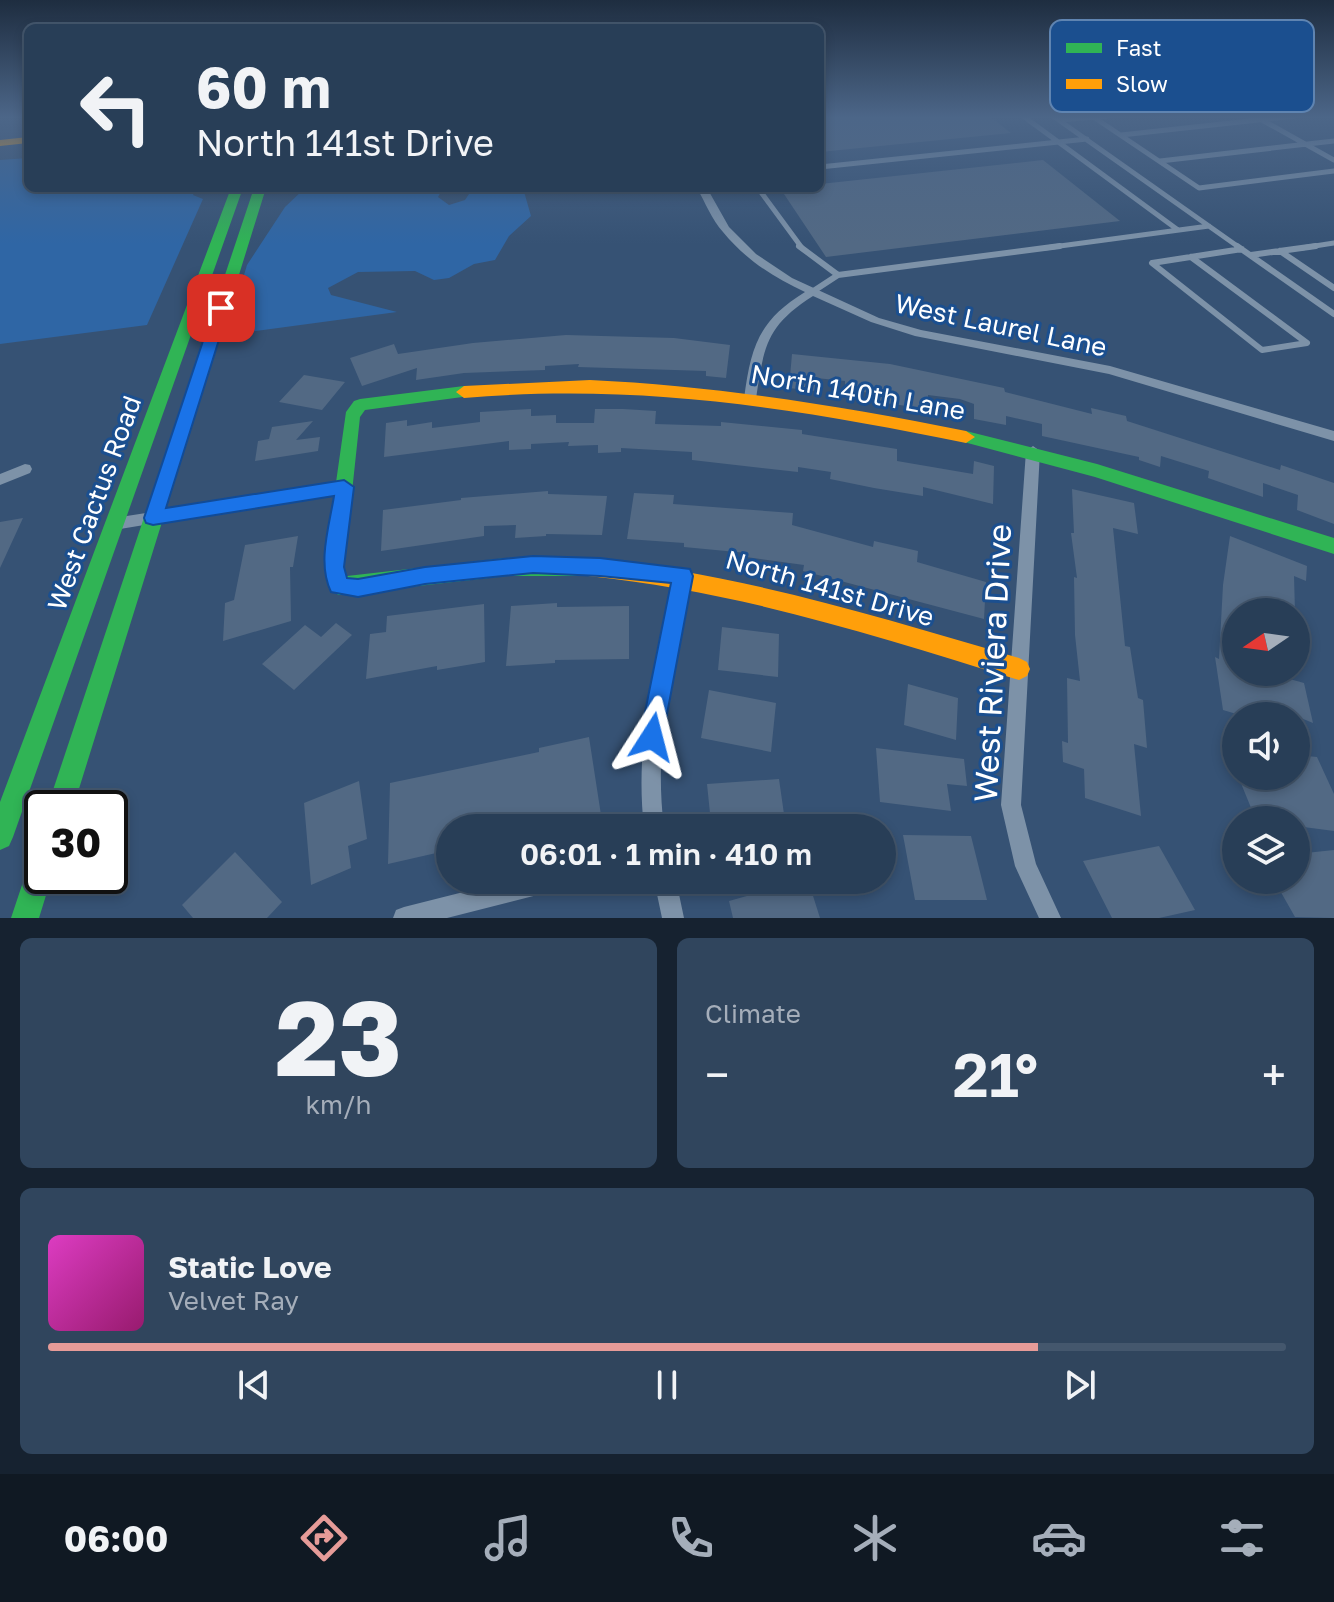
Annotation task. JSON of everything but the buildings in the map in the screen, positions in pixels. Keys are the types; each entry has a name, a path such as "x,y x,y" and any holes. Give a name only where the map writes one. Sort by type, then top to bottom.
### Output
{"main road":[{"name":"West Cactus Road","path":"0,837 236,192"},
{"path":"66,790 259,192"},
{"name":"North 140th Lane","path":"344,487 352,416 360,405 472,390 556,387 655,389 750,399 906,424 1033,451 1205,502 1334,546"},
{"name":"North 141st Drive","path":"344,487 334,567 339,586 358,588 425,575 533,565 600,567 683,576 778,598 1019,669"},
{"path":"25,918 33,894"}],"street":[{"name":"West Laurel Lane","path":"704,192 720,221 740,246 788,280 875,320 919,333 1110,370 1334,436"},
{"path":"750,399 768,324 777,314 812,292"},
{"name":"West Riviera Drive","path":"1033,451 1011,805 1026,866 1050,918"},
{"path":"0,480 25,469"},
{"path":"114,524 344,487"},
{"path":"652,814 649,762 683,576"},
{"path":"404,918 498,894"},
{"path":"668,894 673,918"}],"lane":[{"path":"824,167 898,159"},
{"path":"1081,159 1178,230"},
{"path":"1115,159 1334,314"},
{"path":"1157,159 1199,188 1334,171"},
{"path":"1160,161 1179,159"},
{"path":"761,192 797,244 838,275"},
{"path":"812,292 838,275 1209,226"},
{"path":"1251,255 1334,243"},
{"path":"1191,257 1307,343 1262,350 1152,263 1242,249"},
{"path":"1280,251 1334,288"}],"shaded area":[{"path":"24,159 24,192 194,192 193,195 203,199 147,325 0,344 0,160"},
{"path":"301,192 441,192 438,197 449,205 465,200 470,192 524,192 531,216 509,236 495,260 474,264 449,278 434,280 415,271 358,272 328,288 331,295 397,312 226,335 247,265 285,207"}],"traffic: fast":[{"path":"0,837 236,192"},
{"path":"66,790 259,192"},
{"path":"464,392 360,405 352,416 334,567 339,586 506,567 588,567"},
{"path":"966,437 1097,471 1334,546"},
{"path":"25,918 33,894"}],"traffic: slow":[{"path":"464,392 527,387 653,388 780,403 966,437"},
{"path":"588,567 698,581 752,593 1019,669"}],"route":[{"path":"221,308 153,518 344,487 334,567 339,586 358,588 425,575 533,565 600,567 683,576 652,737"}]}
